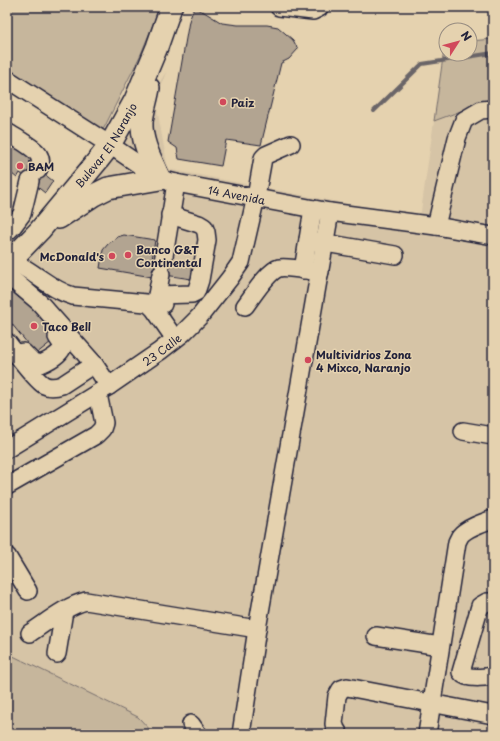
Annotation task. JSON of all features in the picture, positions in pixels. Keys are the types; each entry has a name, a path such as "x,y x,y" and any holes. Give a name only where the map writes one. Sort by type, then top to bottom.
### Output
{"main road":[{"name":"Bulevar El Naranjo","path":"8,266 40,230 110,145 135,100 157,47 171,7"},
{"path":"40,230 108,188 168,181 148,152 142,124 157,47"}],"street":[{"path":"279,7 313,11 319,8"},
{"name":"14 Avenida","path":"7,79 168,181 330,212 436,226 493,236"},
{"path":"436,226 457,138 464,120 481,110 493,109"},
{"path":"7,132 36,152 41,160 34,175 22,214 7,232"},
{"name":"23 Calle","path":"7,449 103,390 179,336 200,316 230,278 240,262 256,197 263,158 266,155 291,144"},
{"path":"168,181 170,215 157,295 179,336"},
{"path":"303,270 313,209"},
{"path":"240,734 257,629 326,243 330,212"},
{"path":"157,295 192,294 196,292 200,280 207,240 204,227 170,215"},
{"path":"308,240 395,256"},
{"path":"8,266 33,274 65,294 146,303 150,305 179,336"},
{"path":"7,486 96,435 102,429 104,423 103,390 94,364 41,306 14,287 8,266"},
{"path":"244,306 271,273 279,268 320,272"},
{"path":"9,344 23,351 32,362 41,364 49,360 62,349 63,346 57,336"},
{"path":"9,344 40,382 53,387 62,385 94,364"},
{"path":"463,431 493,436"},
{"path":"427,734 457,542 460,535 472,527 493,518"},
{"path":"7,556 28,591"},
{"path":"30,633 78,603 86,601 257,629"},
{"path":"493,602 487,602 480,606 461,672 466,676 491,677 493,675"},
{"path":"57,654 64,611"},
{"path":"376,636 440,646"},
{"path":"339,734 334,724 337,696 341,689 347,687 493,715"}],"shaded area":[{"path":"7,7 160,7 141,54 104,128 99,131 7,73"},
{"path":"493,39 493,99 434,121 442,62 478,62 478,40"},
{"path":"166,72 156,103 168,169 420,218 434,121 493,99 493,734 154,734 138,717 7,653 7,278 29,259 90,185 141,113"},
{"path":"7,653 138,717 154,734 7,734"}],"building":[{"name":"Paiz","path":"194,8 222,23 238,25 267,25 278,27 293,40 298,49 289,59 281,63 261,145 226,140 221,166 179,159 177,148 168,142 189,21"},
{"name":"BAM","path":"9,140 32,159 29,162 53,181 45,193 20,173 17,178 7,170 7,142"},
{"path":"7,208 13,213 7,219"},
{"name":"Banco G&T Continental","path":"124,235 155,240 152,260 200,268 198,280 152,273 152,277 100,268 103,250 117,237"},
{"name":"Taco Bell","path":"12,289 19,298 27,292 61,334 36,354 7,318 7,293"}],"waterway":[{"path":"374,111 422,64 493,53"}],"place":[{"name":"Paiz","path":"223,102"},
{"name":"BAM","path":"20,166"},
{"name":"Banco G&T Continental","path":"128,255"},
{"name":"McDonald's","path":"112,256"},
{"name":"Taco Bell","path":"34,326"},
{"name":"Multividrios Zona 4 Mixco, Naranjo","path":"308,360"}]}
